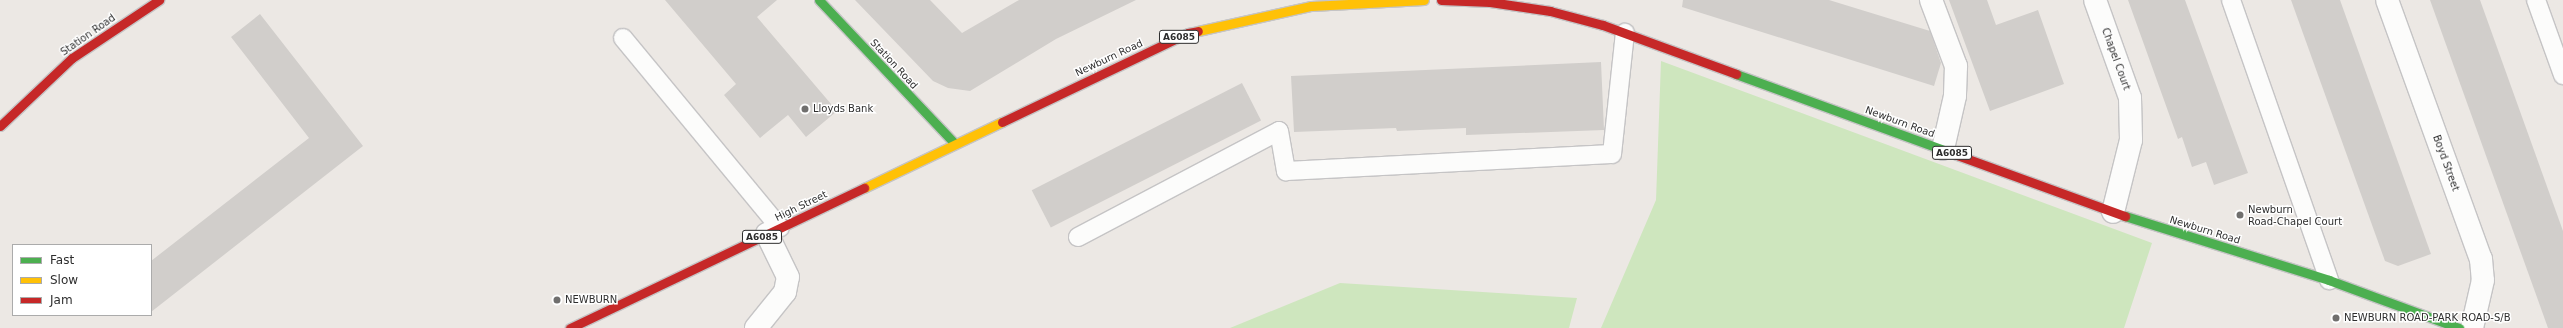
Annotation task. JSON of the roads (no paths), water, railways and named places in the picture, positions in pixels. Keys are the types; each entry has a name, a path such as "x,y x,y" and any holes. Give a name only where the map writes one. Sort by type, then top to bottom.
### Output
{"main road":[{"name":"Station Road","path":"0,126 72,58 159,0"},
{"name":"Station Road","path":"819,0 954,143"},
{"name":"Newburn Road","path":"954,143 1188,33 1311,6 1424,0"},
{"name":"Newburn Road","path":"1441,0 1490,2 1550,11 1625,33 2113,212 2329,280 2459,328"},
{"name":"High Street","path":"570,328 954,143"}],"street":[{"path":"1931,0 1956,66 1956,96 1943,149"},
{"name":"Chapel Court","path":"2095,0 2130,98 2131,140 2113,212"},
{"name":"Boyd Street","path":"2387,0 2481,259 2483,280 2472,328"},
{"path":"756,328 785,292 788,277 774,231"}],"lane":[{"path":"2231,0 2329,280"},
{"path":"2536,0 2563,75"},
{"path":"1078,237 1279,131 1286,171 1612,154 1625,33"},
{"path":"623,38 774,231"}],"place":[{"name":"Lloyds Bank","path":"805,109"},
{"name":"Newburn Road-Chapel Court","path":"2240,215"},
{"name":"NEWBURN","path":"557,300"},
{"name":"NEWBURN ROAD-PARK ROAD-S/B","path":"2336,318"}]}
